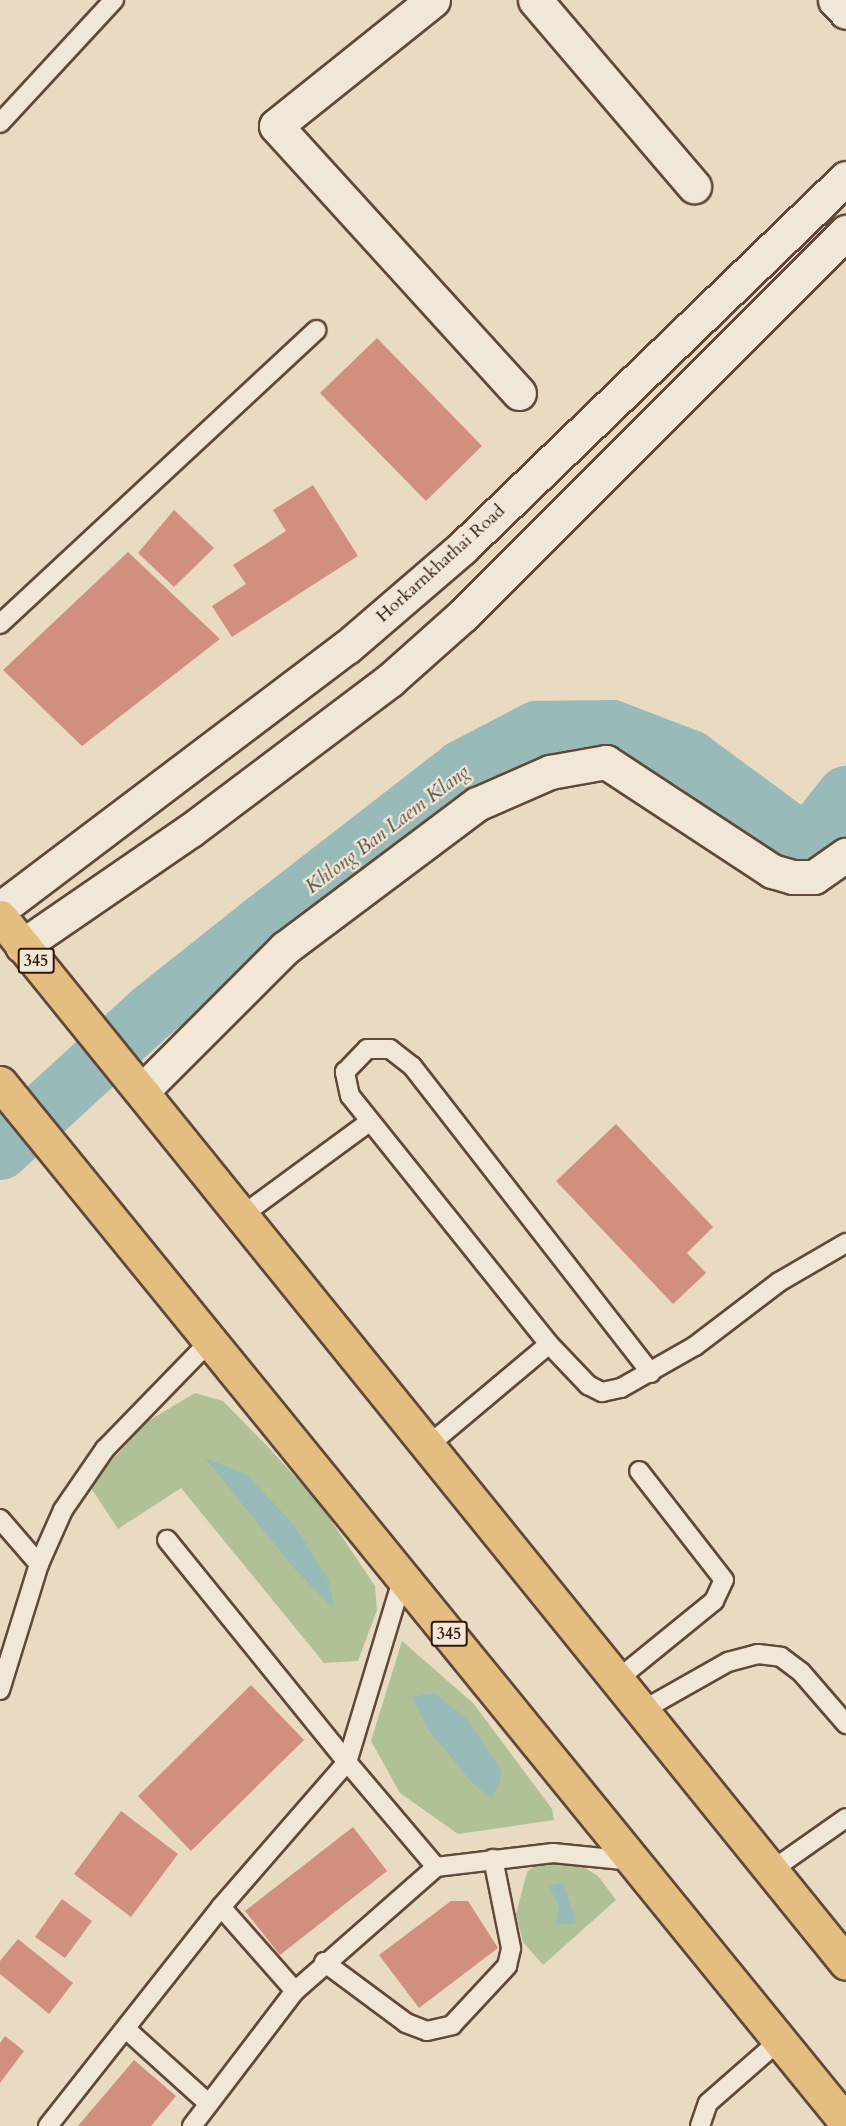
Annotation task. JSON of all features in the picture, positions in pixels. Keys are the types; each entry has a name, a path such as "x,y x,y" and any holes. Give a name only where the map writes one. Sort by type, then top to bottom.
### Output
{"main road":[{"name":"345","path":"0,917 244,1214 844,1957"},
{"name":"345","path":"0,1083 846,2121"}],"street":[{"path":"433,0 276,126 519,393"},
{"path":"535,0 694,186"},
{"path":"835,0 846,12"},
{"name":"Horkarnkhathai Road","path":"0,909 329,661 462,548 846,178"},
{"path":"22,946 200,823 390,680 463,615 846,232"},
{"path":"135,1080 285,948 477,804 550,772 606,762 772,871 793,878 814,877 846,855"}],"lane":[{"path":"0,123 114,0"},
{"path":"0,624 316,330"},
{"path":"651,1373 412,1065 390,1049 366,1049 345,1072 350,1096 368,1123 549,1344 588,1385 602,1392 651,1373 779,1282 846,1243"},
{"path":"244,1214 368,1123"},
{"path":"0,1690 39,1564 63,1510 105,1449 210,1341"},
{"path":"429,1444 549,1344"},
{"path":"618,1679 714,1601 724,1580 639,1471"},
{"path":"0,1519 39,1564"},
{"path":"167,1540 436,1867"},
{"path":"48,2126 222,1907 348,1762 403,1577"},
{"path":"644,1710 728,1662 758,1654 781,1657 801,1672 846,1724"},
{"path":"772,1870 846,1818"},
{"path":"192,2126 295,1991 324,1962 436,1867 552,1853 633,1861"},
{"path":"324,1962 406,2023 427,2031 452,2025 507,1966 511,1948 493,1859"},
{"path":"222,1907 295,1991"},
{"path":"126,2029 208,2103"},
{"path":"700,2126 708,2103 780,2040"}],"green space":[{"path":"195,1393 223,1401 269,1448 320,1504 375,1586 377,1610 358,1661 324,1663 181,1488 118,1529 89,1485 148,1421"},
{"path":"402,1641 474,1704 552,1809 554,1820 458,1834 400,1793 371,1741"},
{"path":"539,1862 579,1864 598,1876 616,1900 543,1965 523,1942 516,1914 527,1872"}],"water":[{"path":"205,1458 246,1474 294,1525 328,1579 335,1610 293,1567"},
{"path":"434,1693 467,1719 501,1769 500,1784 491,1797 473,1784 427,1728 412,1697"},
{"path":"563,1883 576,1923 556,1925 559,1907 549,1886"}],"building":[{"path":"377,338 482,446 426,501 320,393"},
{"path":"313,485 358,556 232,637 212,606 246,584 233,565 286,531 273,510"},
{"path":"174,510 214,548 174,587 138,553"},
{"path":"128,552 220,639 82,746 3,670"},
{"path":"616,1124 713,1227 687,1253 706,1273 673,1304 556,1181"},
{"path":"251,1685 304,1740 191,1851 138,1796"},
{"path":"121,1811 178,1854 131,1917 74,1874"},
{"path":"353,1827 387,1871 280,1955 245,1911"},
{"path":"62,1899 92,1921 65,1958 35,1937"},
{"path":"451,1901 468,1901 498,1948 419,2008 379,1955"},
{"path":"18,1939 73,1983 49,2014 0,1974 0,1961"},
{"path":"5,2036 24,2051 0,2083 0,2043"},
{"path":"134,2060 176,2096 151,2126 78,2126"}],"waterway":[{"name":"Khlong Ban Laem Klang","path":"0,1151 153,1011 265,922 462,769 537,730 612,729 690,759 797,838 815,834 846,795"}]}
